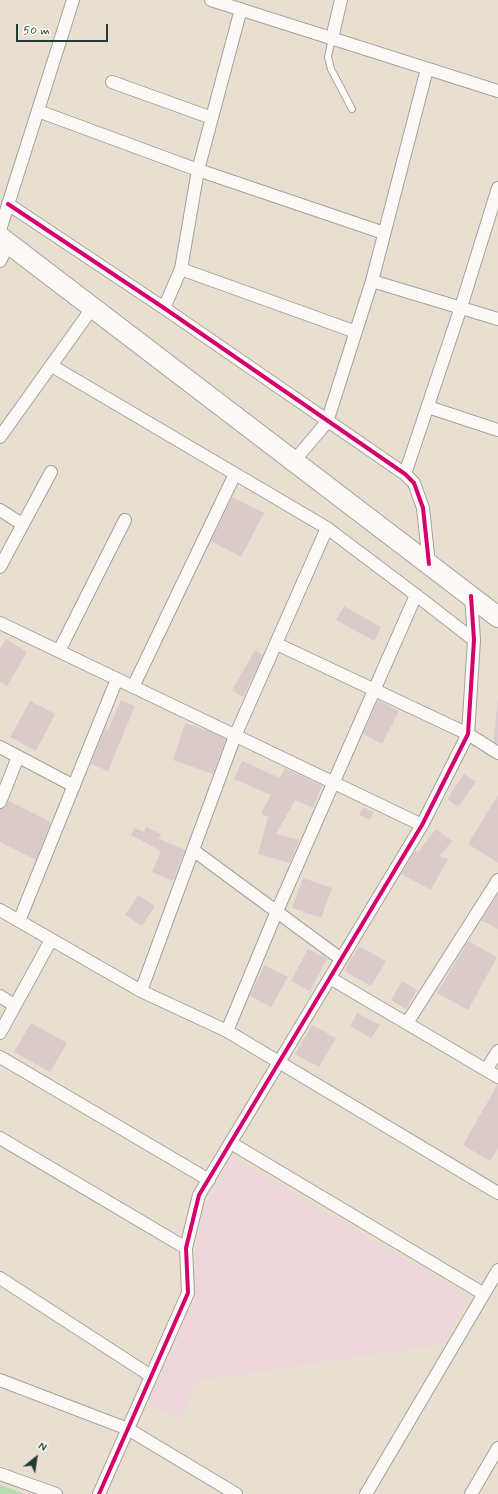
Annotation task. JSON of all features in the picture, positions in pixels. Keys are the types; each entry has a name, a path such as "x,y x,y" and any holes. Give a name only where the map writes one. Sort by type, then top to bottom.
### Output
{"highway":[{"path":"3,237 498,617"}],"street":[{"path":"0,261 8,204 73,0"},
{"path":"212,0 498,91"},
{"path":"332,38 341,0"},
{"path":"164,308 181,269 198,170 241,9"},
{"path":"294,461 327,422 372,281 427,69"},
{"path":"112,82 212,118"},
{"path":"38,111 198,170 384,233"},
{"path":"405,474 495,209 498,188"},
{"path":"8,204 164,308 327,422 405,474 414,483 423,508 429,564"},
{"path":"181,269 356,332"},
{"path":"372,281 498,318"},
{"path":"0,437 93,307"},
{"path":"52,366 326,528 474,640"},
{"path":"428,407 498,430"},
{"path":"0,567 51,472"},
{"path":"133,687 235,474"},
{"path":"0,510 22,524"},
{"path":"58,651 125,520"},
{"path":"141,991 235,736 277,644 326,528"},
{"path":"227,1031 277,911 416,595"},
{"path":"99,1494 188,1293 186,1248 199,1195 422,825 468,734 474,640 470,596"},
{"path":"0,623 422,825"},
{"path":"277,644 468,734 498,753"},
{"path":"19,922 117,679"},
{"path":"0,747 74,786"},
{"path":"0,802 18,757"},
{"path":"193,850 341,959"},
{"path":"407,1023 498,880"},
{"path":"0,910 141,991 227,1031 498,1194"},
{"path":"0,1033 51,940"},
{"path":"330,978 498,1077"},
{"path":"0,996 15,1006"},
{"path":"486,1070 498,1052"},
{"path":"0,1056 209,1180"},
{"path":"0,1138 186,1248"},
{"path":"231,1143 484,1294"},
{"path":"366,1494 498,1270"},
{"path":"0,1278 151,1376"},
{"path":"0,1380 128,1429 236,1494"},
{"path":"471,1494 498,1448"},
{"path":"0,1474 56,1494"}],"lane":[{"path":"332,38 328,58 330,69 352,109"}],"shaded area":[{"path":"498,698 498,751 493,747"},
{"path":"232,1157 470,1297 443,1344 197,1381 180,1418 143,1403 194,1297 192,1279 203,1207"}],"green space":[{"path":"0,1485 25,1494 0,1494"}],"building":[{"path":"232,497 264,513 241,557 211,541"},
{"path":"344,606 381,627 374,641 336,620"},
{"path":"6,639 27,652 7,686 0,682 0,649"},
{"path":"255,650 263,655 243,697 232,690"},
{"path":"121,700 135,706 108,771 91,764 105,728 108,730"},
{"path":"378,700 399,711 382,744 363,734"},
{"path":"30,701 55,714 36,751 10,737"},
{"path":"185,723 209,731 226,739 213,774 173,760"},
{"path":"242,761 280,778 285,768 322,786 313,808 295,800 276,834 299,840 290,863 258,854 268,817 261,813 271,795 234,779"},
{"path":"464,774 476,782 458,807 447,799"},
{"path":"498,795 498,863 468,844"},
{"path":"9,801 51,822 36,860 0,842 0,809 5,808"},
{"path":"363,807 374,812 370,820 359,815"},
{"path":"146,827 161,834 159,839 185,850 173,881 152,872 161,851 131,835 134,828 144,832"},
{"path":"436,829 452,841 440,856 448,859 431,890 401,874 415,851 418,852"},
{"path":"303,878 332,888 321,918 292,908"},
{"path":"498,894 498,929 481,920"},
{"path":"138,895 155,906 142,926 125,915"},
{"path":"468,941 497,957 468,1010 437,993"},
{"path":"359,946 386,961 371,986 344,971"},
{"path":"308,949 327,959 310,991 291,981"},
{"path":"264,965 288,977 271,1007 250,996"},
{"path":"402,981 417,990 406,1009 391,1000"},
{"path":"357,1013 380,1025 371,1038 350,1026"},
{"path":"31,1023 67,1043 50,1072 14,1052"},
{"path":"312,1025 336,1038 319,1067 295,1054"},
{"path":"498,1084 498,1148 490,1161 463,1145"}],"cycle path":[{"path":"8,204 164,308 405,474 414,483 423,508 429,564"},
{"path":"99,1494 188,1293 186,1248 199,1195 422,825 468,734 474,640 471,596"}]}
